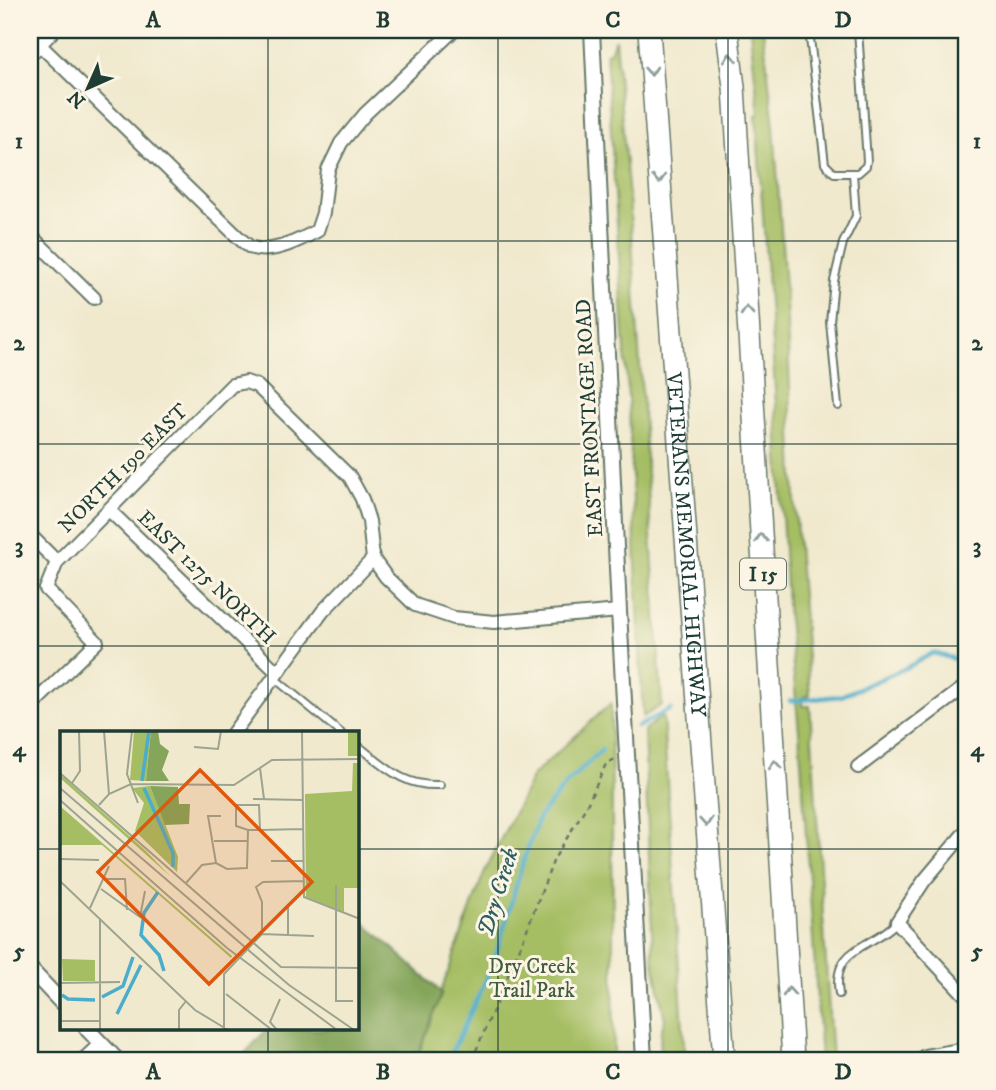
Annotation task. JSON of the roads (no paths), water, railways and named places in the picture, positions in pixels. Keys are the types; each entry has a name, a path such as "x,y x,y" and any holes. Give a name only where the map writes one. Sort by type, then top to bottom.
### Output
{"highway":[{"name":"VETERANS MEMORIAL HIGHWAY","path":"649,30 724,1060"},
{"name":"I 15","path":"727,30 733,87 793,1060"}],"street":[{"path":"30,55 54,30"},
{"path":"40,45 239,238 253,248 279,248 317,231 323,213 328,170 341,143 365,114 454,30"},
{"name":"EAST FRONTAGE ROAD","path":"592,30 619,611 644,1060"},
{"path":"30,235 94,298"},
{"name":"NORTH 190 EAST","path":"30,707 97,642 46,589 57,562 232,385 246,382 257,386 350,477 362,499 369,521 373,559"},
{"name":"EAST 1275 NORTH","path":"109,510 275,674"},
{"path":"30,535 57,562"},
{"path":"234,731 323,611 373,559 386,577 415,605 454,618 494,622 619,611"},
{"path":"858,767 966,686"},
{"path":"966,831 924,881 897,922 966,996"},
{"path":"30,969 60,1001"},
{"path":"88,1030 117,1060"},
{"path":"83,1060 101,1043"},
{"path":"919,1060 925,1056 966,1049"}],"lane":[{"path":"809,30 825,164 834,173 862,171 867,161 858,30"},
{"path":"838,406 831,322 834,281 843,243 856,216 853,173"},
{"path":"275,674 339,731"},
{"path":"359,746 408,782 423,786 440,785"},
{"path":"839,994 837,984 841,964 848,954 889,931 897,922"}],"waterway":[{"name":"Dry Creek","path":"790,701 841,696 906,668 933,653 966,662"},
{"name":"Dry Creek","path":"637,727 671,709"},
{"name":"Dry Creek","path":"448,1060 493,965 539,817 568,782 602,750"}],"park label":[{"name":"Dry Creek Trail Park","path":"532,978"}]}
